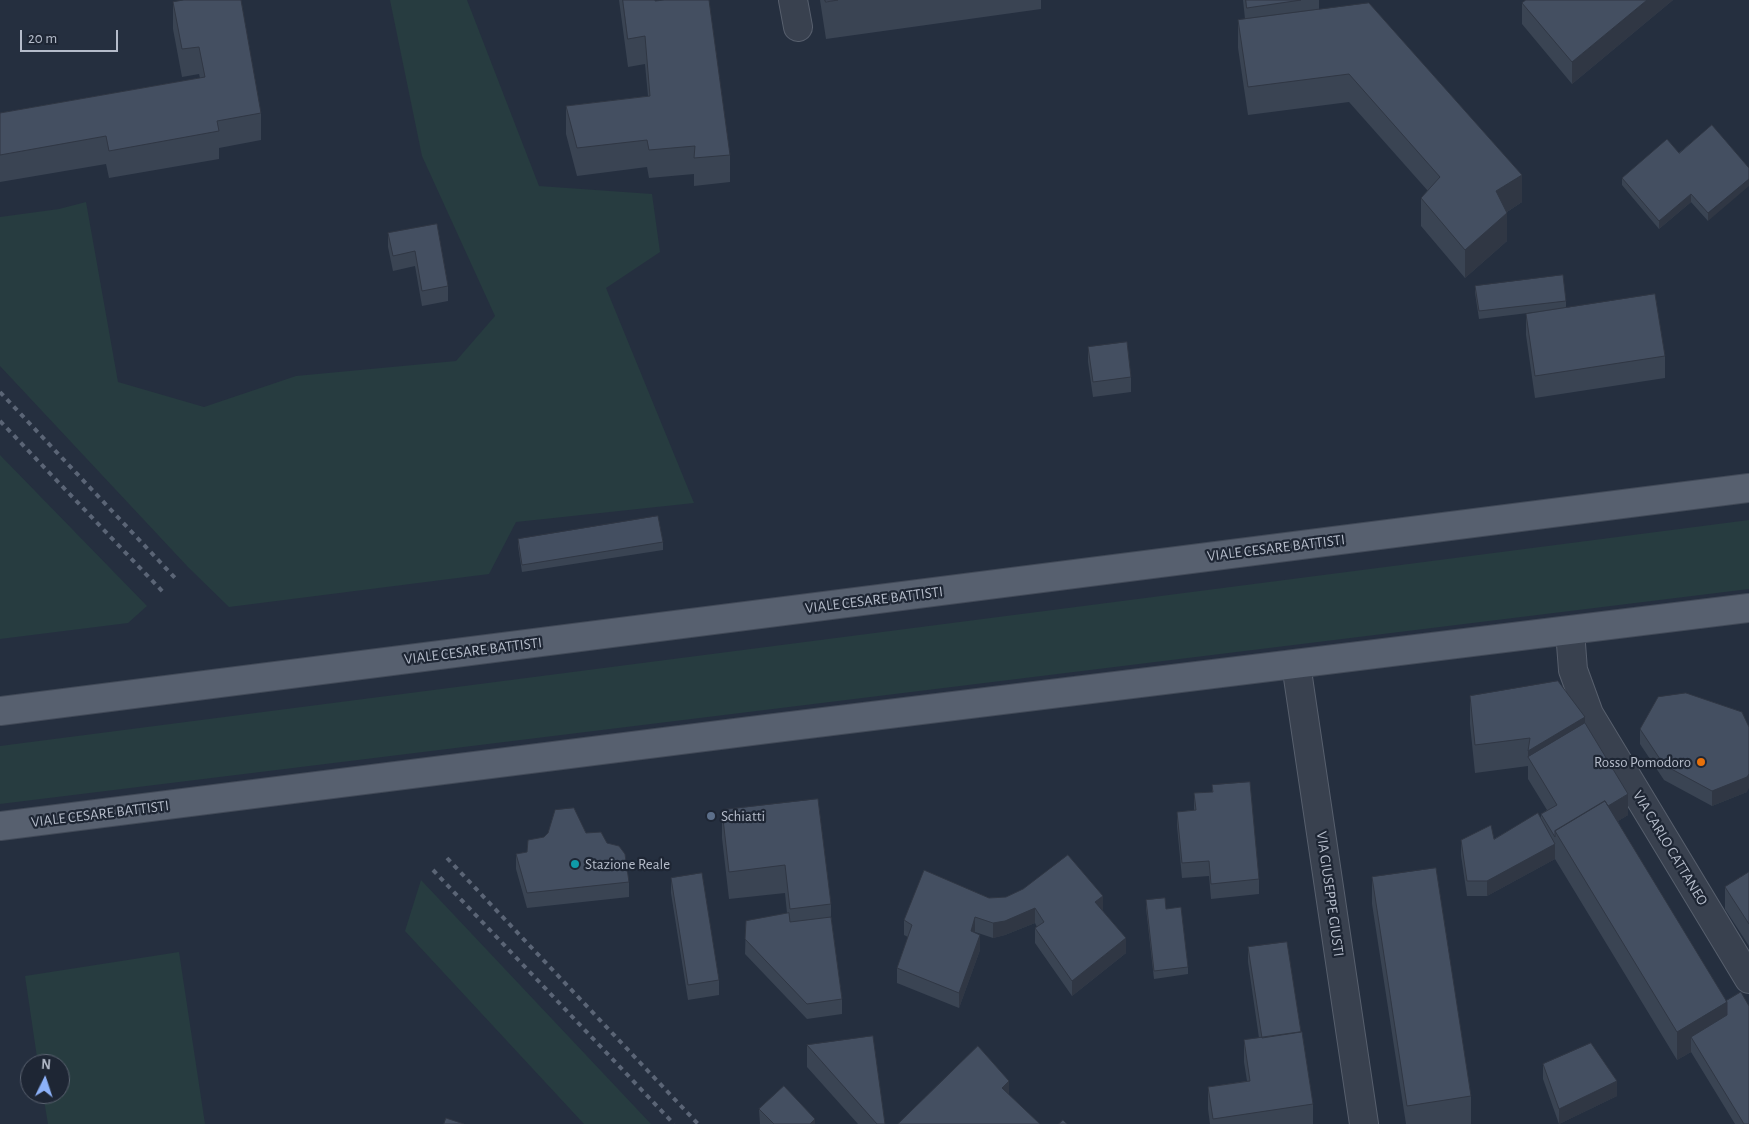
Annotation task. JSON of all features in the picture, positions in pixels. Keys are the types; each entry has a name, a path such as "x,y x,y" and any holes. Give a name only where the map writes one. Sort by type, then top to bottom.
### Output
{"main road":[{"name":"VIALE CESARE BATTISTI","path":"0,711 1749,488"},
{"name":"VIALE CESARE BATTISTI","path":"0,826 1749,608"}],"street":[{"path":"793,0 798,27"},
{"name":"VIA CARLO CATTANEO","path":"1570,631 1573,670 1589,714 1749,979"},
{"name":"VIA GIUSEPPE GIUSTI","path":"1296,664 1364,1124"}],"green space":[{"path":"390,0 467,0 539,186 652,194 660,252 606,288 694,503 516,522 489,574 229,607 188,567 0,366 0,217 59,209 86,202 118,382 204,407 296,376 456,361 495,316 422,156"},
{"path":"0,455 147,606 128,623 0,639"},
{"path":"1749,520 1749,589 0,804 0,746"},
{"path":"421,880 651,1124 584,1124 405,931"},
{"path":"179,952 205,1124 48,1124 45,1104 70,1104 70,1054 37,1054 25,976"}],"building":[{"path":"184,0 241,0 261,113 217,121 219,131 109,151 106,136 0,155 0,113 205,77 199,47 182,49 173,2"},
{"path":"623,0 709,0 730,155 694,158 695,146 649,150 647,140 577,148 566,106 650,96 645,36 628,39"},
{"path":"1246,0 1301,0 1247,8"},
{"path":"1526,0 1647,0 1572,62 1522,3"},
{"path":"1369,3 1522,175 1496,191 1507,213 1465,250 1421,198 1440,177 1349,74 1248,87 1238,20"},
{"path":"1712,125 1749,168 1749,179 1708,213 1691,194 1659,221 1622,178 1667,139 1679,153"},
{"path":"437,224 448,286 422,291 415,251 393,256 388,233"},
{"path":"1563,275 1566,301 1479,311 1475,286"},
{"path":"1655,294 1665,356 1535,376 1526,314"},
{"path":"1127,342 1131,377 1093,382 1088,347"},
{"path":"658,516 663,542 522,565 518,539"},
{"path":"1558,681 1585,717 1528,751 1530,738 1475,745 1470,696"},
{"name":"Rosso Pomodoro","path":"1686,693 1742,712 1749,727 1749,774 1747,777 1712,791 1664,765 1640,729 1658,697"},
{"path":"1585,723 1628,794 1608,806 1605,801 1555,831 1555,837 1541,814 1557,805 1528,757"},
{"path":"1250,782 1259,879 1211,884 1209,861 1182,863 1177,812 1196,810 1194,793 1213,792 1212,785"},
{"path":"818,799 831,904 790,909 785,865 729,872 722,810"},
{"path":"1605,801 1727,1002 1677,1032 1555,831"},
{"name":"Stazione Reale","path":"574,808 586,833 601,832 607,843 619,846 625,854 629,882 527,893 516,854 527,852 528,840 544,837 548,833 555,810"},
{"path":"1538,813 1555,844 1487,881 1467,881 1461,840 1491,825 1494,839"},
{"path":"1068,855 1103,896 1095,902 1126,938 1072,981 1035,928 1044,922 1035,908 1005,921 993,923 975,917 971,931 980,935 959,993 897,968 912,925 904,920 924,870 989,898 1006,897 1023,889"},
{"path":"1436,868 1471,1096 1407,1106 1372,877"},
{"path":"1749,872 1749,924 1725,887"},
{"path":"702,873 719,980 688,985 671,878"},
{"path":"1165,898 1166,909 1181,907 1188,967 1154,971 1146,900"},
{"path":"789,913 790,922 831,917 842,999 807,1004 745,939 746,921"},
{"path":"1287,942 1301,1032 1262,1038 1248,947"},
{"path":"1741,992 1749,1006 1749,1124 1744,1124 1691,1037 1727,1015 1726,1001"},
{"path":"1302,1032 1313,1104 1213,1119 1208,1087 1250,1081 1244,1040"},
{"path":"873,1036 885,1124 877,1124 807,1045"},
{"path":"1591,1043 1617,1081 1559,1109 1543,1064"},
{"path":"978,1046 1009,1081 1002,1088 1040,1124 898,1124"},
{"path":"784,1086 815,1119 810,1124 774,1124 759,1109"},
{"path":"446,1118 464,1124 444,1124"},
{"path":"1063,1120 1067,1124 1059,1124"}],"railway":[{"path":"0,392 176,579"},
{"path":"0,421 163,592"},
{"path":"447,858 698,1124"},
{"path":"433,870 674,1124"}],"place":[{"name":"Rosso Pomodoro","path":"1701,762"},
{"name":"Schiatti","path":"711,816"},
{"name":"Stazione Reale","path":"575,864"}]}
